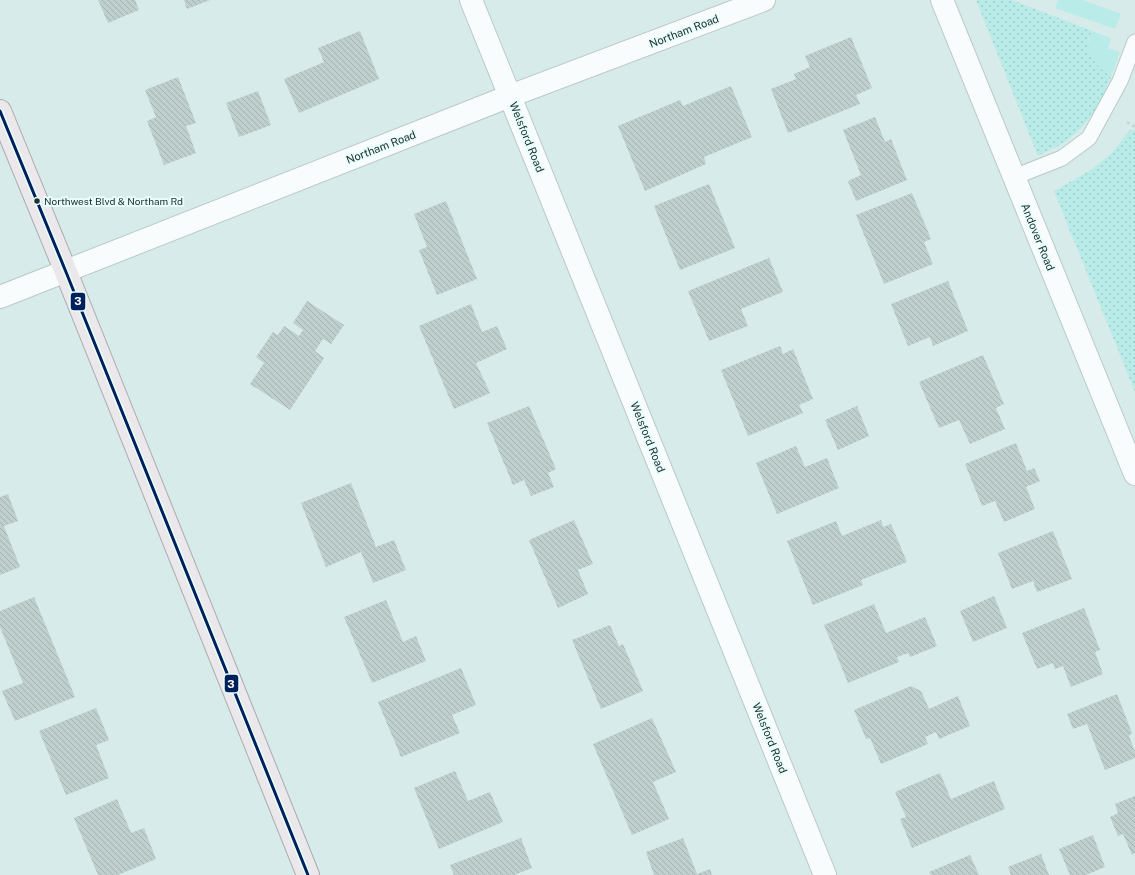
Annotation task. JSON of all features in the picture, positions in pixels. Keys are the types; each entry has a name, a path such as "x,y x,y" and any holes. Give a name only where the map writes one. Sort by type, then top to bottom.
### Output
{"main road":[{"path":"0,111 308,875"}],"street":[{"name":"Welsford Road","path":"471,0 825,875"},
{"name":"Northam Road","path":"0,297 510,96 764,0"},
{"name":"Andover Road","path":"942,0 1135,474"}],"lane":[{"path":"1014,178 1062,158 1089,138 1120,81 1135,42"}],"path":[{"path":"1127,122 1135,127"}],"shaded area":[{"path":"976,0 1012,0 1092,31 1088,40 1093,60 1099,67 1112,74 1099,104 1080,129 1060,145 1038,156"},
{"path":"1058,0 1083,0 1121,14 1115,29 1055,8"},
{"path":"1092,31 1111,38 1108,48 1120,52 1112,74 1102,69 1091,56 1089,51 1089,38"},
{"path":"1131,130 1135,130 1135,392 1054,191 1091,170 1111,154"}],"building":[{"path":"98,0 135,0 139,10 108,23"},
{"path":"184,0 210,0 187,9"},
{"path":"360,31 379,79 299,113 284,79 324,62 318,48"},
{"path":"851,37 872,88 856,95 860,104 788,133 771,89 796,79 794,74 810,67 805,56"},
{"path":"178,77 196,123 186,126 196,153 164,165 147,121 156,117 145,90"},
{"path":"731,86 752,137 704,157 706,164 645,191 618,126 680,100 683,106"},
{"path":"258,91 271,125 239,137 226,103"},
{"path":"875,117 885,142 891,139 907,180 856,201 848,181 861,175 843,130"},
{"path":"709,184 735,248 680,270 654,206"},
{"path":"912,193 931,239 924,242 933,264 884,284 856,215"},
{"path":"446,201 477,279 437,295 419,250 427,247 414,214"},
{"path":"769,258 783,292 741,309 748,326 709,341 688,291"},
{"path":"948,281 968,331 933,346 930,337 908,346 891,304"},
{"path":"307,301 344,325 331,344 323,339 315,351 324,358 290,410 250,384 264,363 256,357 273,332 278,335 284,326 299,336 303,330 293,323"},
{"path":"471,304 482,332 497,326 507,349 476,363 490,393 454,409 419,326"},
{"path":"780,346 783,354 793,349 813,399 799,405 803,413 748,436 721,370"},
{"path":"983,355 1004,404 996,408 1005,429 970,444 959,420 939,428 919,382"},
{"path":"529,406 556,469 548,473 554,487 531,496 524,480 513,485 487,423"},
{"path":"857,406 869,436 838,450 825,420"},
{"path":"1016,443 1027,471 1034,468 1040,481 1026,487 1035,509 1004,522 995,501 982,506 965,464"},
{"path":"796,446 805,467 827,458 839,488 777,514 756,463"},
{"path":"351,483 376,547 394,540 406,570 373,583 361,552 326,567 301,503"},
{"path":"8,494 18,521 4,526 20,567 0,575 0,497"},
{"path":"574,520 593,564 578,570 588,594 558,608 529,540"},
{"path":"881,520 883,527 891,524 907,562 861,580 863,585 813,605 787,541 836,521 842,536"},
{"path":"1053,531 1072,579 1037,592 1033,581 1012,589 998,553"},
{"path":"994,596 1007,628 973,642 960,611"},
{"path":"34,597 75,697 15,721 2,691 23,683 0,627 0,611"},
{"path":"386,600 403,642 416,636 426,661 372,683 344,617"},
{"path":"874,604 886,633 925,617 937,646 910,657 908,653 897,657 899,662 848,683 824,625"},
{"path":"1084,608 1100,650 1095,652 1103,674 1071,687 1063,666 1055,669 1053,663 1037,669 1022,633"},
{"path":"610,625 619,646 623,644 643,691 601,709 572,640"},
{"path":"461,668 476,705 452,715 460,733 401,757 378,702"},
{"path":"911,686 921,691 929,709 958,696 970,726 939,739 936,732 925,737 928,744 881,764 870,738 866,739 854,710"},
{"path":"1117,694 1132,733 1129,736 1135,752 1135,758 1105,770 1087,724 1073,729 1067,714"},
{"path":"96,708 109,740 96,745 109,778 66,795 39,731"},
{"path":"652,718 676,772 653,782 669,819 632,835 593,744"},
{"path":"455,771 468,801 490,792 503,822 439,849 414,788"},
{"path":"940,773 951,799 994,781 1005,809 912,848 900,819 906,817 895,792"},
{"path":"1135,796 1135,853 1132,855 1123,834 1118,836 1110,817 1118,813 1115,804"},
{"path":"117,799 131,833 144,828 156,859 118,875 98,875 74,818"},
{"path":"1093,835 1105,867 1086,875 1070,875 1059,849"},
{"path":"521,838 532,868 514,875 454,875 450,865"},
{"path":"683,838 697,874 710,869 712,875 654,875 646,852"},
{"path":"1041,854 1049,875 1011,875 1008,867"},
{"path":"970,855 979,875 931,875 929,872"}],"transit line":[{"name":"3","path":"0,111 308,875"}],"place":[{"name":"Northwest Blvd & Northam Rd","path":"37,201"}]}
